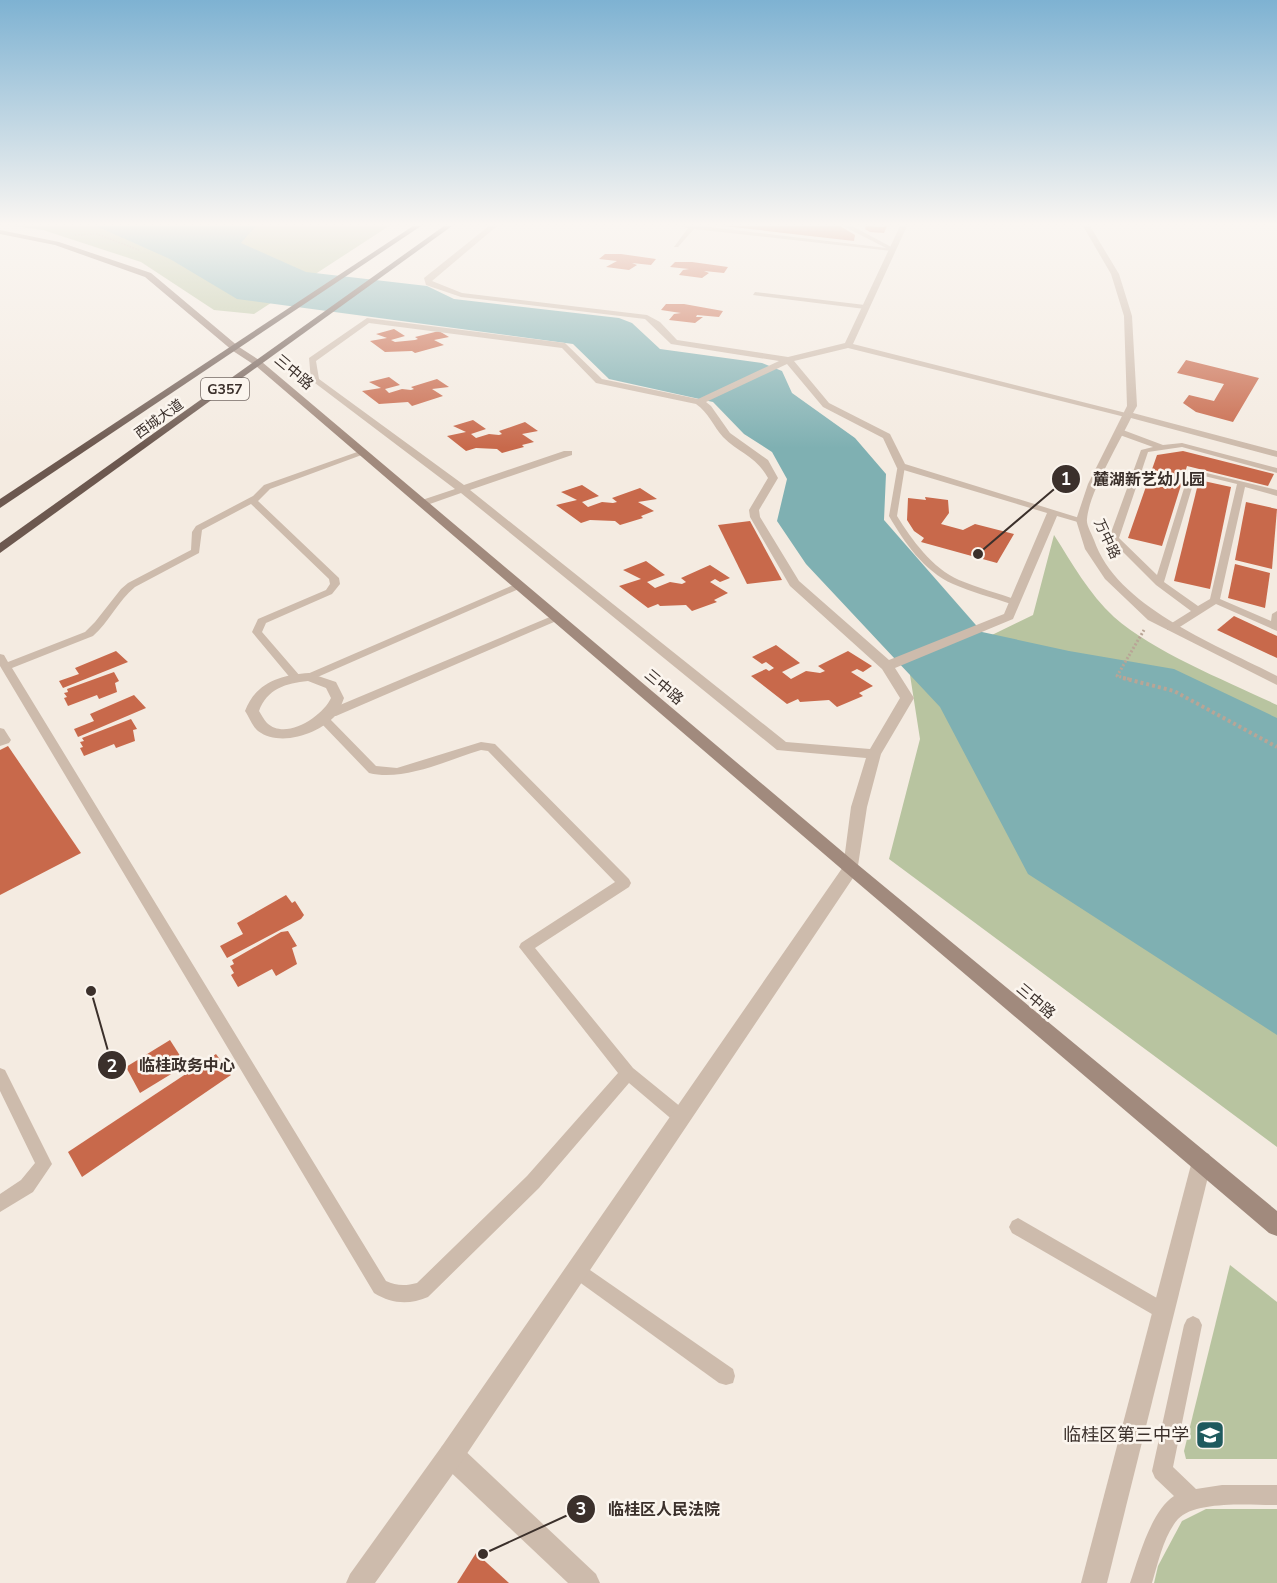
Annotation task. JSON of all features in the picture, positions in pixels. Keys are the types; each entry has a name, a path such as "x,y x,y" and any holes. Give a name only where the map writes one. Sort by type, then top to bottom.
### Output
{"highway":[{"name":"西城大道","path":"0,504 308,300"},
{"name":"西城大道","path":"0,549 347,300"}],"main road":[{"name":"三中路","path":"178,300 259,364 851,868 1277,1225"}],"street":[{"path":"502,300 647,317 674,342 788,360 826,405 887,436 901,466 1081,520"},
{"path":"848,345 868,300"},
{"name":"万中路","path":"1123,300 1128,316 1132,406 1093,484 1081,520 1091,549 1109,576 1152,617 1277,681"},
{"path":"359,1583 451,1455 851,868 859,807 874,754 907,698 887,666 794,583 755,517 754,510 773,478 764,462 727,435 708,408 699,402 599,381 565,346 368,320 312,360 315,380 462,489 782,747 874,754"},
{"path":"699,402 788,360 848,345 1277,453"},
{"path":"423,503 568,453"},
{"path":"887,666 1009,616 1053,512"},
{"path":"303,678 331,684 336,691 339,699 329,718 316,725 287,732 262,727 254,720 252,711 260,694 276,684 303,678"},
{"path":"1094,1583 1202,1161"},
{"path":"451,1455 587,1583"}],"lane":[{"path":"805,300 865,307"},
{"path":"1120,432 1164,448"},
{"path":"1198,611 1159,582 1114,538 1145,450 1182,445 1277,471"},
{"path":"363,453 273,484 252,500 199,528 196,532 196,551 193,554 137,581 115,601 98,627 89,634 3,662 380,1287 395,1294 409,1295 422,1291 533,1182 628,1073"},
{"path":"901,466 893,516 909,542 937,570 954,581 1014,602"},
{"path":"1159,582 1193,471 1276,490"},
{"path":"1171,628 1215,600 1242,483"},
{"path":"252,500 335,581 329,592 262,621 258,628 257,632 303,678 518,586"},
{"path":"1215,600 1276,627 1277,614"},
{"path":"557,617 329,718 373,770 384,772 397,772 481,746 491,747 624,883 526,947 628,1073 681,1117"},
{"path":"0,732 5,740 0,742"},
{"path":"0,1075 44,1164 27,1185 0,1204"},
{"path":"1018,1227 1163,1311"},
{"path":"576,1270 726,1376"},
{"path":"1193,1325 1162,1471 1193,1500"},
{"path":"1141,1583 1147,1562 1172,1510 1193,1500 1223,1496 1277,1495"}],"path":[{"path":"1152,617 1117,676 1174,691 1277,747"}],"green space":[{"path":"199,300 276,300 254,314 214,310"},
{"path":"1054,535 1081,578 1097,598 1114,617 1131,630 1192,666 1277,705 1277,1147 889,859 920,739 910,675 1033,615"},
{"path":"1230,1265 1277,1302 1277,1459 1186,1459 1184,1451"},
{"path":"1206,1509 1277,1509 1277,1583 1154,1583 1158,1566 1182,1521"}],"water":[{"path":"244,300 462,300 619,318 632,323 660,349 762,363 782,371 792,393 855,438 886,474 884,520 982,632 1069,651 1174,669 1277,718 1277,1035 1028,874 940,707 806,564 777,521 787,479 772,452 744,434 713,402 609,379 573,344"}],"building":[{"path":"666,304 684,304 723,311 719,317 697,315 696,317 703,317 695,323 669,320 674,314 681,313 661,310"},
{"path":"394,329 405,336 391,340 395,342 415,340 418,339 415,337 439,331 449,337 434,340 444,345 415,353 412,351 385,352 370,341 387,338 376,334"},
{"path":"1186,360 1259,378 1233,422 1196,412 1183,403 1189,395 1214,401 1224,384 1177,373"},
{"path":"389,377 400,385 385,389 389,393 402,389 411,390 414,389 411,387 437,379 449,387 432,389 443,396 412,406 408,402 379,404 362,391 381,388 369,382"},
{"path":"473,420 486,429 471,434 476,438 489,434 499,435 502,434 499,431 525,422 538,431 522,434 534,442 522,445 524,447 502,453 497,449 476,448 466,451 447,436 466,432 453,426"},
{"path":"1183,451 1274,474 1268,486 1187,466 1162,546 1128,538 1157,455"},
{"path":"1199,480 1231,487 1210,589 1174,581"},
{"path":"582,485 599,496 582,502 588,507 602,502 617,502 612,498 640,488 657,499 638,502 654,511 641,516 643,518 620,525 615,521 590,520 581,523 556,505 577,500 561,492"},
{"path":"925,497 948,500 949,513 941,524 963,530 975,524 1014,534 997,563 921,542 924,538 914,531 907,520 908,498 926,500"},
{"path":"1246,502 1277,509 1272,569 1235,560"},
{"path":"750,521 782,580 747,584 718,525"},
{"path":"646,561 665,575 647,582 655,588 670,582 682,584 686,582 681,578 710,565 730,578 720,582 715,579 710,582 728,593 714,600 717,602 692,611 686,605 660,606 658,604 648,608 619,586 641,579 623,570"},
{"path":"1235,564 1270,573 1265,608 1228,598"},
{"path":"1234,616 1277,636 1277,658 1217,630"},
{"path":"776,645 800,663 782,672 791,679 806,671 820,673 825,671 818,666 848,651 872,666 863,672 857,669 851,672 873,686 859,693 863,696 837,707 829,700 800,702 798,699 787,704 751,676 774,668 752,657"},
{"path":"116,651 128,662 63,688 59,681 79,674 75,668"},
{"path":"114,672 119,681 115,683 117,692 99,699 97,695 68,706 64,698 67,697 64,693 68,692 67,689"},
{"path":"134,695 146,708 78,737 74,729 94,721 90,714"},
{"path":"131,719 137,729 133,730 135,741 116,748 114,744 84,756 80,748 83,747 80,742 84,741 82,738"},
{"path":"8,746 81,853 0,895 0,750"},
{"path":"286,895 292,903 295,901 304,915 301,919 227,958 220,946 243,934 237,923"},
{"path":"288,931 297,946 292,948 297,964 276,976 272,969 238,987 231,975 234,973 230,966 234,964 232,960 281,932"},
{"path":"170,1040 186,1065 140,1093 126,1067"},
{"path":"216,1054 231,1075 82,1177 68,1152"},
{"path":"476,1553 509,1583 457,1583"}],"place":[{"name":"麓湖新艺幼儿园","path":"978,554"},
{"name":"临桂政务中心","path":"91,991"},
{"name":"临桂区第三中学","path":"1210,1435"},
{"name":"临桂区人民法院","path":"483,1554"}]}
